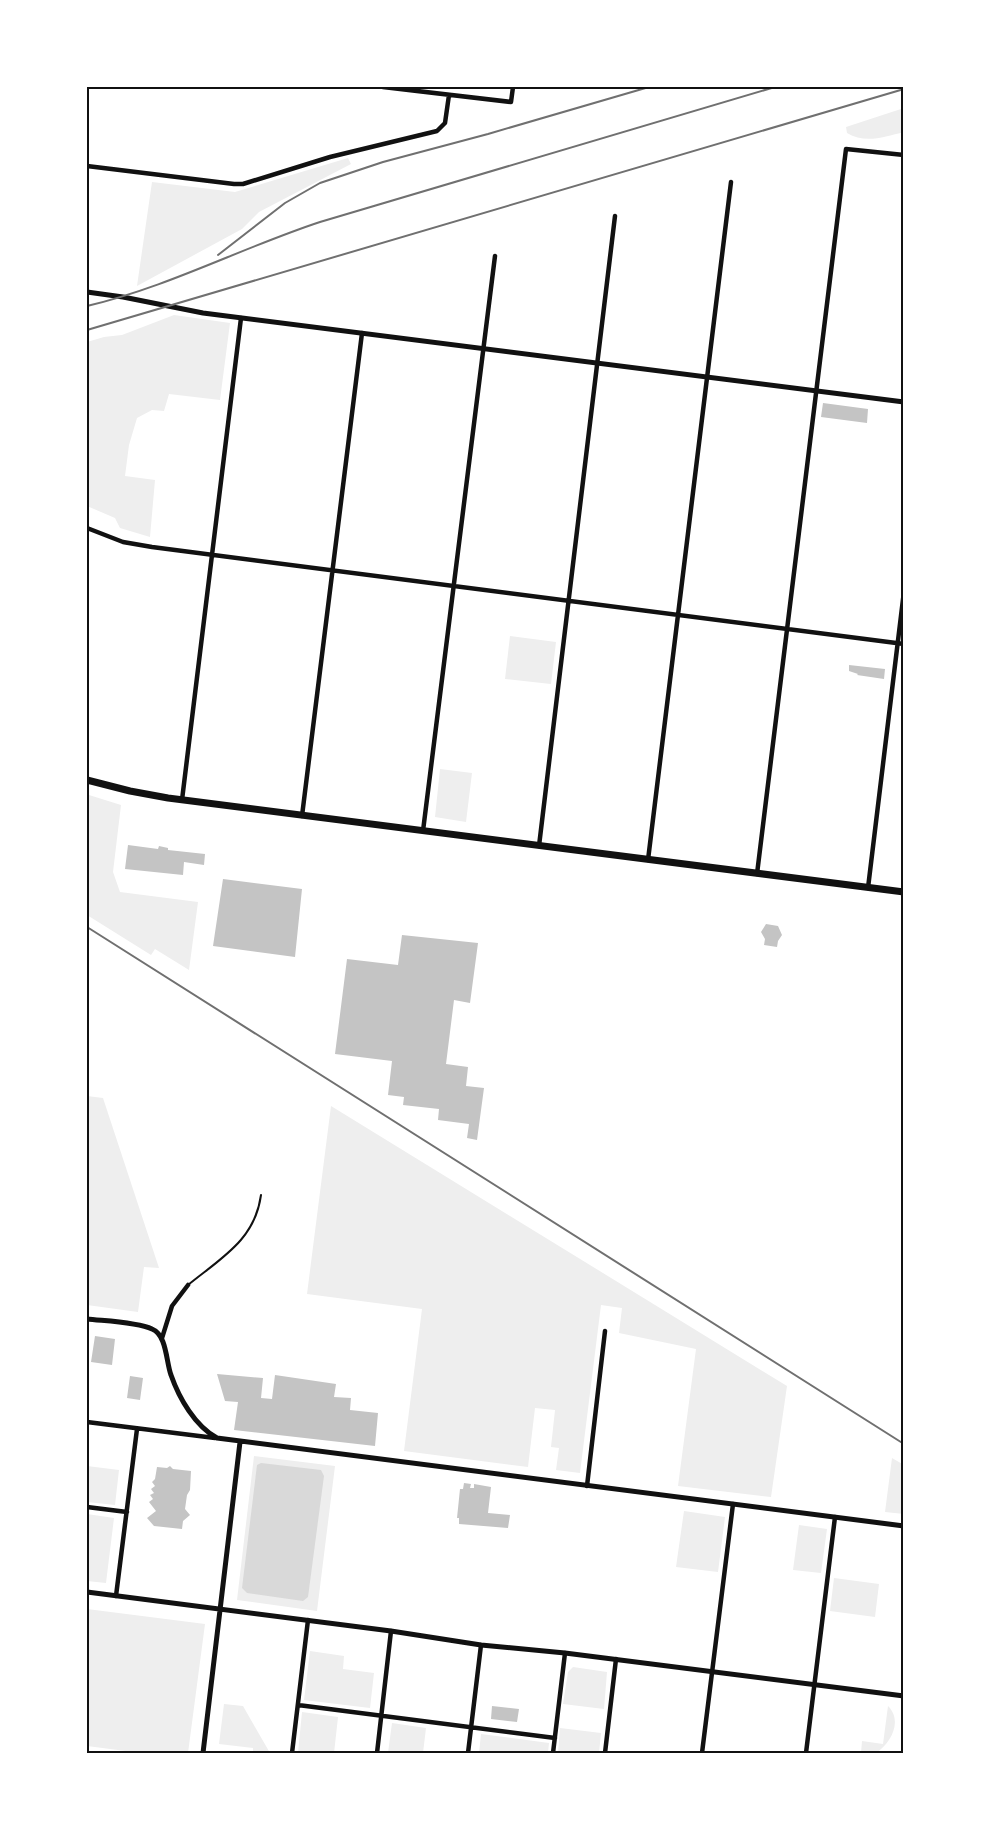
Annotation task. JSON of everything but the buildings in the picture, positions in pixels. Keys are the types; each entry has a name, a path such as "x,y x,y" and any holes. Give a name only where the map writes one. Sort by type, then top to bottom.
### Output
{"main road":[{"path":"87,780 130,791 182,800 904,892"}],"street":[{"path":"383,87 511,102 513,87"},
{"path":"87,166 243,184 330,157 442,129 449,95"},
{"path":"757,874 846,149 904,155"},
{"path":"648,860 731,182"},
{"path":"539,846 615,216"},
{"path":"423,831 495,256"},
{"path":"87,292 203,313 904,402"},
{"path":"182,800 242,318"},
{"path":"302,816 362,333"},
{"path":"87,528 123,542 212,555 904,644"},
{"path":"868,888 904,591"},
{"path":"188,1285 172,1306 162,1338 170,1373 183,1399 200,1424 209,1434 217,1438"},
{"path":"87,1319 153,1329 162,1338"},
{"path":"586,1486 605,1331"},
{"path":"87,1422 904,1526"},
{"path":"116,1596 137,1429"},
{"path":"203,1753 240,1442"},
{"path":"702,1753 733,1504"},
{"path":"87,1508 127,1512"},
{"path":"806,1753 835,1517"},
{"path":"87,1592 391,1631 481,1645 616,1659 904,1696"},
{"path":"292,1753 308,1620"},
{"path":"377,1753 391,1631"},
{"path":"468,1753 481,1645"},
{"path":"553,1753 565,1653"},
{"path":"605,1753 616,1659"},
{"path":"298,1705 555,1738"}],"lane":[{"path":"188,1285 243,1239 256,1218 261,1195"}],"shaded area":[{"path":"904,108 904,132 868,139 847,133 846,127"},
{"path":"348,158 351,164 259,212 242,229 137,286 152,182 235,192"},
{"path":"174,315 230,323 220,400 169,394 164,411 152,410 137,418 129,445 125,476 155,480 150,537 120,528 115,518 87,506 87,342 122,335"},
{"path":"510,636 556,642 551,684 505,679"},
{"path":"440,769 472,773 466,822 435,817"},
{"path":"89,795 121,805 113,872 120,892 198,902 189,970 155,949 151,955 87,915"},
{"path":"87,1096 103,1098 159,1268 144,1267 138,1312 87,1305"},
{"path":"331,1106 787,1386 771,1497 678,1486 696,1349 619,1333 622,1308 601,1305 580,1473 556,1470 559,1448 551,1447 555,1410 535,1408 528,1467 404,1451 422,1309 307,1294"},
{"path":"254,1456 335,1466 317,1611 237,1600"},
{"path":"892,1458 904,1465 904,1514 885,1512"},
{"path":"261,1463 321,1470 324,1476 308,1597 303,1601 247,1593 242,1588 257,1465"},
{"path":"87,1466 119,1470 115,1505 87,1502"},
{"path":"684,1511 725,1517 718,1572 676,1567"},
{"path":"87,1514 114,1518 106,1583 87,1581"},
{"path":"799,1525 827,1529 821,1573 793,1570"},
{"path":"834,1578 879,1584 875,1617 830,1611"},
{"path":"87,1609 205,1624 188,1753 141,1753 87,1746"},
{"path":"310,1651 344,1656 343,1669 374,1673 370,1708 304,1700"},
{"path":"573,1667 607,1672 604,1709 563,1704 568,1672"},
{"path":"224,1704 243,1706 270,1753 253,1753 253,1748 219,1744"},
{"path":"888,1706 895,1718 890,1738 876,1753 861,1753 862,1741 883,1744"},
{"path":"302,1712 338,1717 334,1753 298,1753"},
{"path":"392,1723 426,1728 423,1753 388,1753"},
{"path":"560,1728 601,1733 599,1753 558,1753"},
{"path":"481,1734 549,1743 548,1753 479,1753"}],"railway":[{"path":"218,255 285,203 320,183 383,162 649,87"},
{"path":"87,306 146,289 320,222 775,87"},
{"path":"87,330 904,89"},
{"path":"87,927 904,1444"}]}
